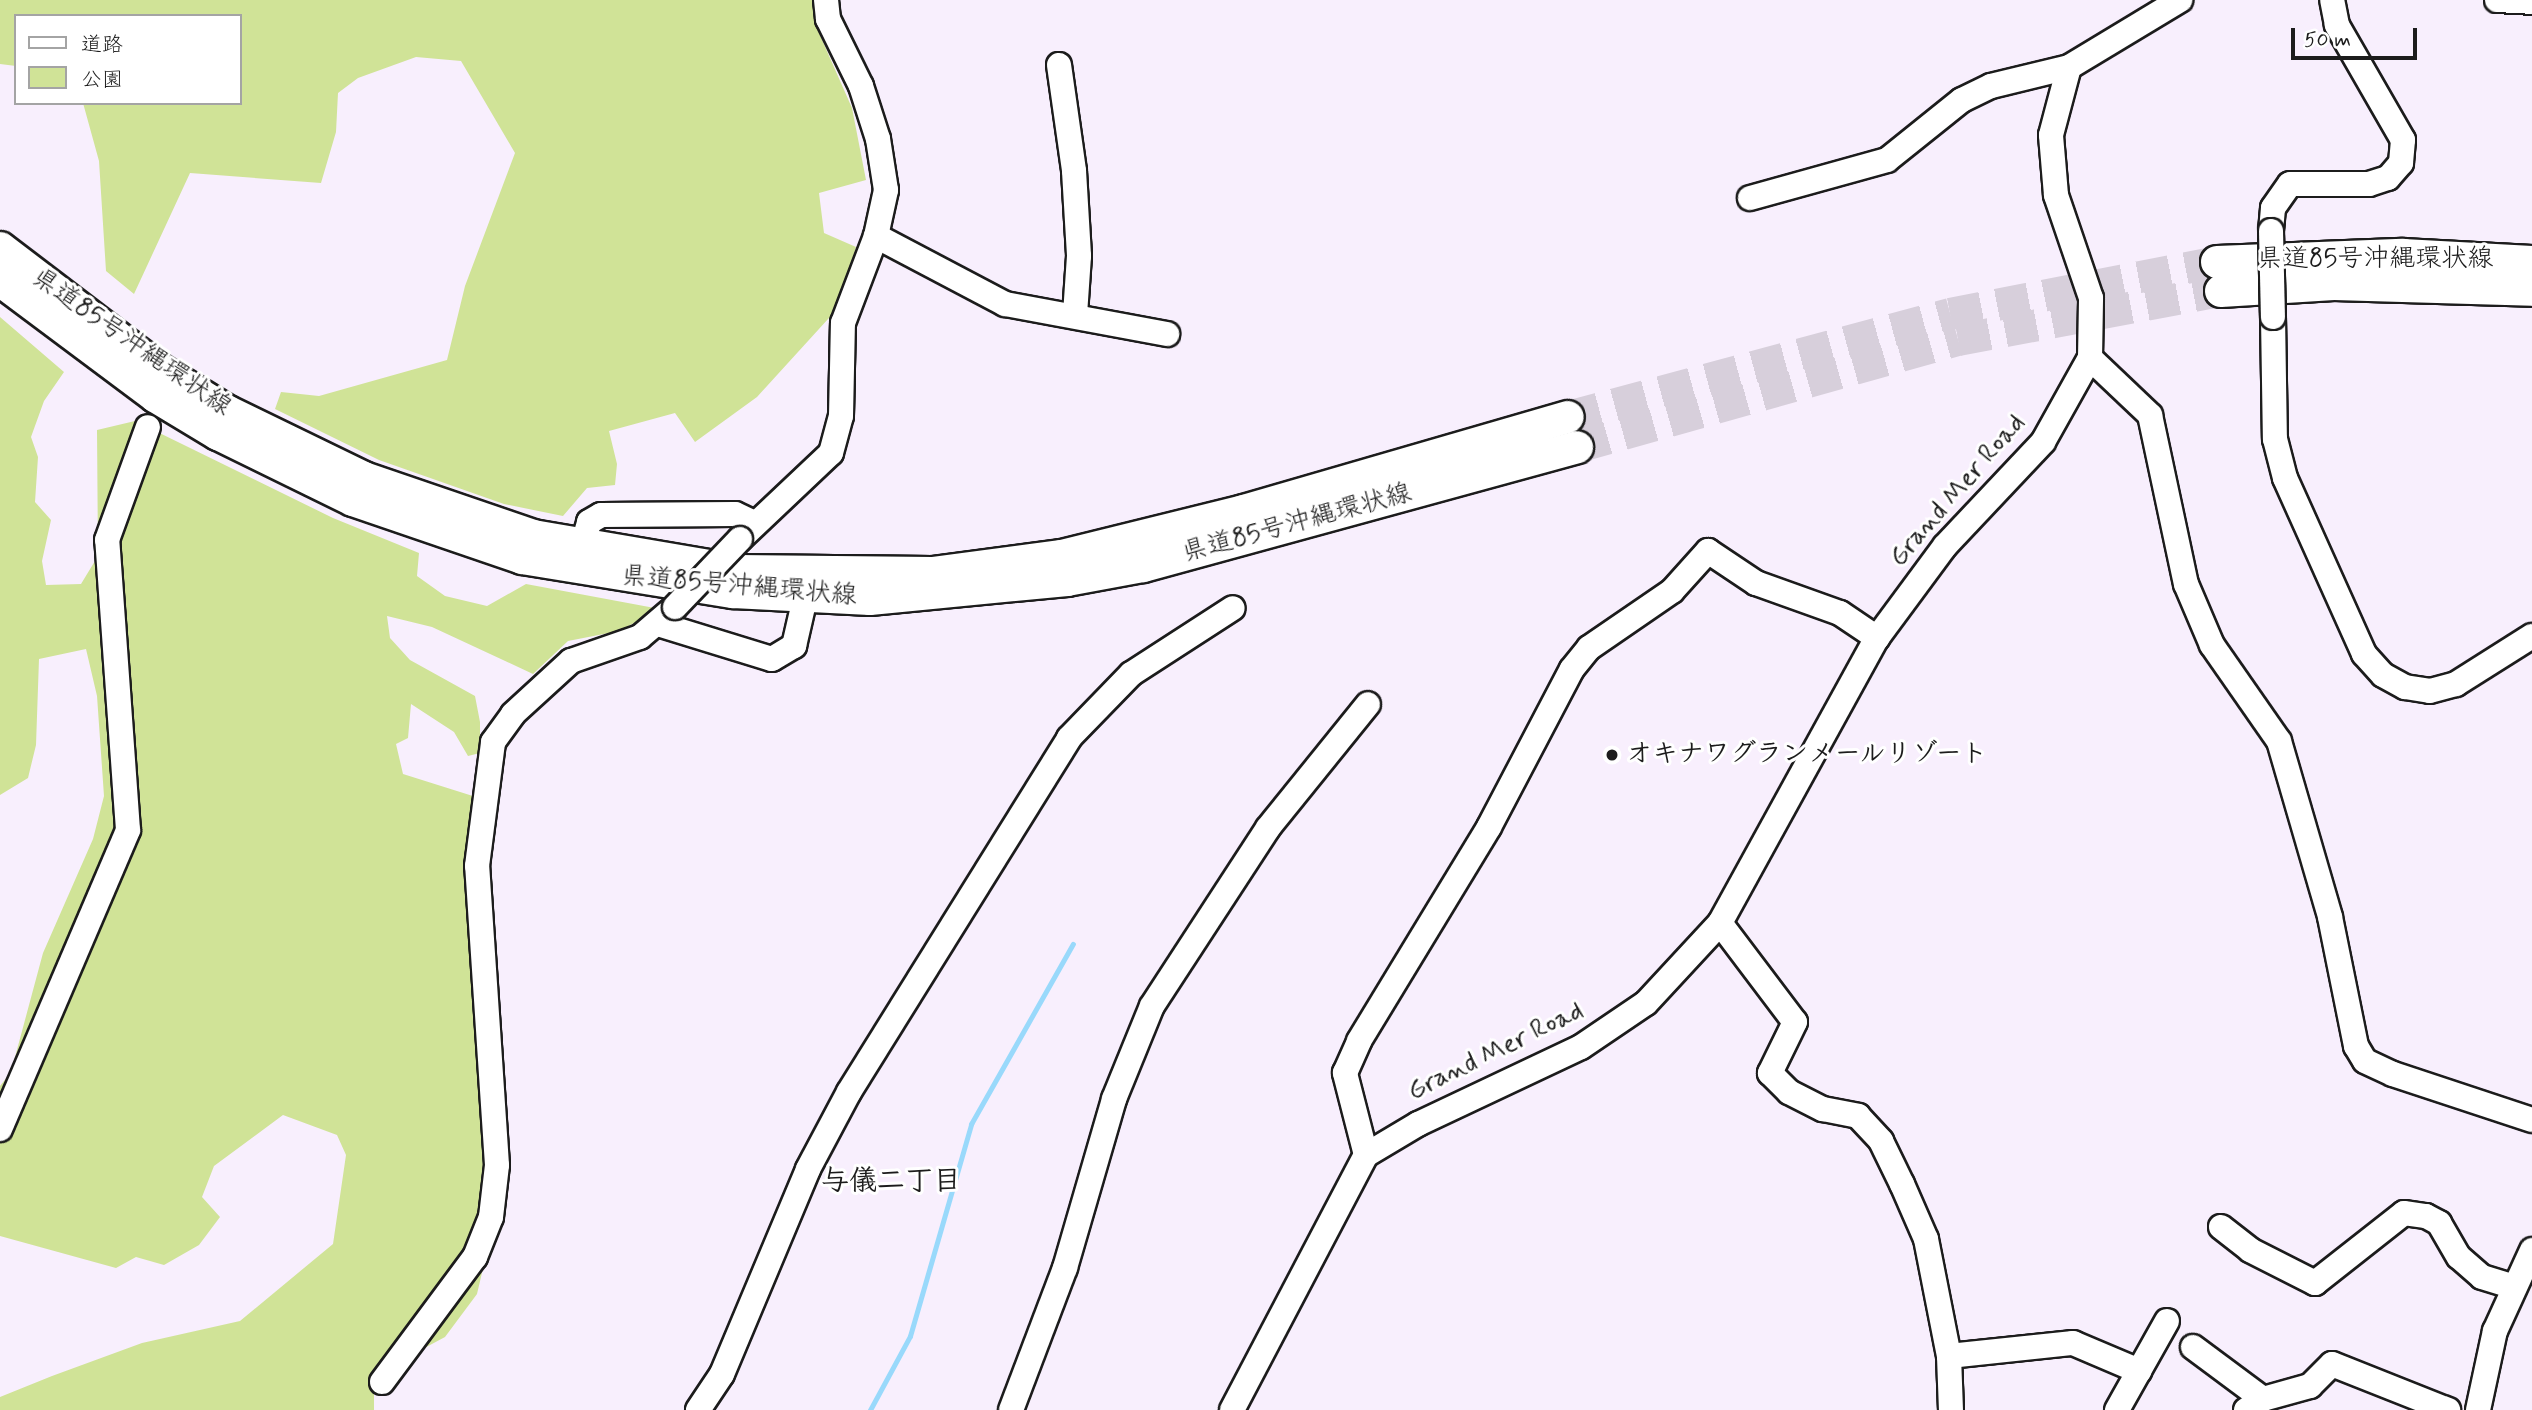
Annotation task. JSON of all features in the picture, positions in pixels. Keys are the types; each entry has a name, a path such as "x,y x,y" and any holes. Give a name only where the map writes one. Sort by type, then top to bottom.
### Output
{"main road":[{"name":"県道85号沖縄環状線","path":"0,248 94,323 228,412 399,492 533,536 582,547 737,571 827,590"},
{"name":"県道85号沖縄環状線","path":"2532,262 2379,255 2219,276 2334,284 2532,290"},
{"name":"県道85号沖縄環状線","path":"0,280 155,396 218,434 353,500 463,541 569,568 656,583 827,590 989,568 1133,541 1247,524 1573,432"}],"street":[{"path":"382,1382 475,1257 491,1217 497,1165 477,866 493,742 513,714 571,662 640,637 666,615 747,531 831,453 841,415 843,323 876,236 887,190 878,139 860,86 828,19 826,0"},
{"path":"1750,198 1887,160 1972,96 2069,67 2180,0"},
{"path":"2332,0 2337,25 2403,140 2400,163 2388,178 2369,184 2290,184 2273,208 2274,439 2285,478 2364,654 2382,675 2430,691 2456,684 2532,636"},
{"path":"2497,0 2532,2"},
{"path":"1059,65 1074,171 1079,256 1075,314"},
{"name":"Grand Mer Road","path":"1366,1155 1418,1124 1581,1047 1646,1003 1720,923 1877,638 1945,545 2043,442 2090,358 2091,298 2056,195 2051,135 2069,67"},
{"path":"876,236 1005,304 1075,314 1167,334"},
{"path":"2090,358 2150,415 2186,584 2212,645 2279,741 2330,917 2356,1046 2365,1061 2393,1074 2532,1120"},
{"path":"0,1129 128,830 107,540 148,427"},
{"path":"582,547 589,523 601,515 735,514 747,531"},
{"path":"1231,1410 1366,1155 1345,1073 1359,1041 1489,827 1572,669 1589,648 1672,591 1708,551 1756,583 1840,613 1877,638"},
{"path":"666,615 772,659 794,646 827,590"},
{"path":"698,1410 739,1338 808,1169 849,1092 1069,738 1131,674 1233,608"},
{"path":"1011,1410 1065,1268 1114,1099 1152,1006 1268,828 1368,704"},
{"path":"1720,923 1795,1022 1770,1073 1788,1092 1823,1109 1858,1116 1881,1141 1926,1239 1949,1356 1951,1410"},
{"path":"2221,1227 2250,1250 2315,1283 2404,1213 2426,1216 2439,1223 2459,1258 2483,1277 2515,1287"},
{"path":"2478,1410 2484,1367 2532,1250"},
{"path":"2117,1410 2167,1321"},
{"path":"1949,1356 2073,1343 2139,1371"},
{"path":"2193,1347 2250,1407 2310,1386 2332,1364 2448,1410"}],"green space":[{"path":"0,0 814,0 819,33 852,108 866,180 819,193 824,233 856,247 839,307 757,397 695,442 675,413 609,431 617,464 615,485 587,488 563,516 504,504 379,460 275,409 281,392 319,396 447,360 465,286 515,153 461,61 416,57 358,78 338,93 336,132 321,183 190,173 134,294 106,271 99,161 84,105 242,105 242,14 14,14 14,66 0,64"},
{"path":"0,317 64,372 44,401 31,437 38,457 35,502 51,520 42,561 46,585 81,584 98,556 97,430 135,421 333,518 419,553 417,576 445,596 487,606 526,584 660,609 619,631 568,641 533,674 432,627 387,616 390,638 410,660 475,696 480,722 480,753 468,756 454,732 411,704 408,738 396,744 403,774 476,797 489,1243 477,1294 445,1337 374,1375 374,1410 0,1410 0,1397 52,1376 142,1343 240,1321 333,1244 346,1155 337,1135 283,1115 214,1166 202,1197 220,1217 199,1245 164,1265 136,1257 116,1268 0,1236 0,1086 11,1072 43,953 93,839 104,796 97,696 86,649 39,659 36,745 28,778 0,795"}],"waterway":[{"path":"870,1410 910,1336 971,1124 1073,944"}],"tunnel":[{"path":"1568,417 1950,314 2217,262"},
{"path":"1577,447 1958,340 2221,291"}],"place":[{"name":"オキナワグランメールリゾート","path":"1612,755"}],"district":[{"name":"与儀二丁目","path":"891,1182"}]}
